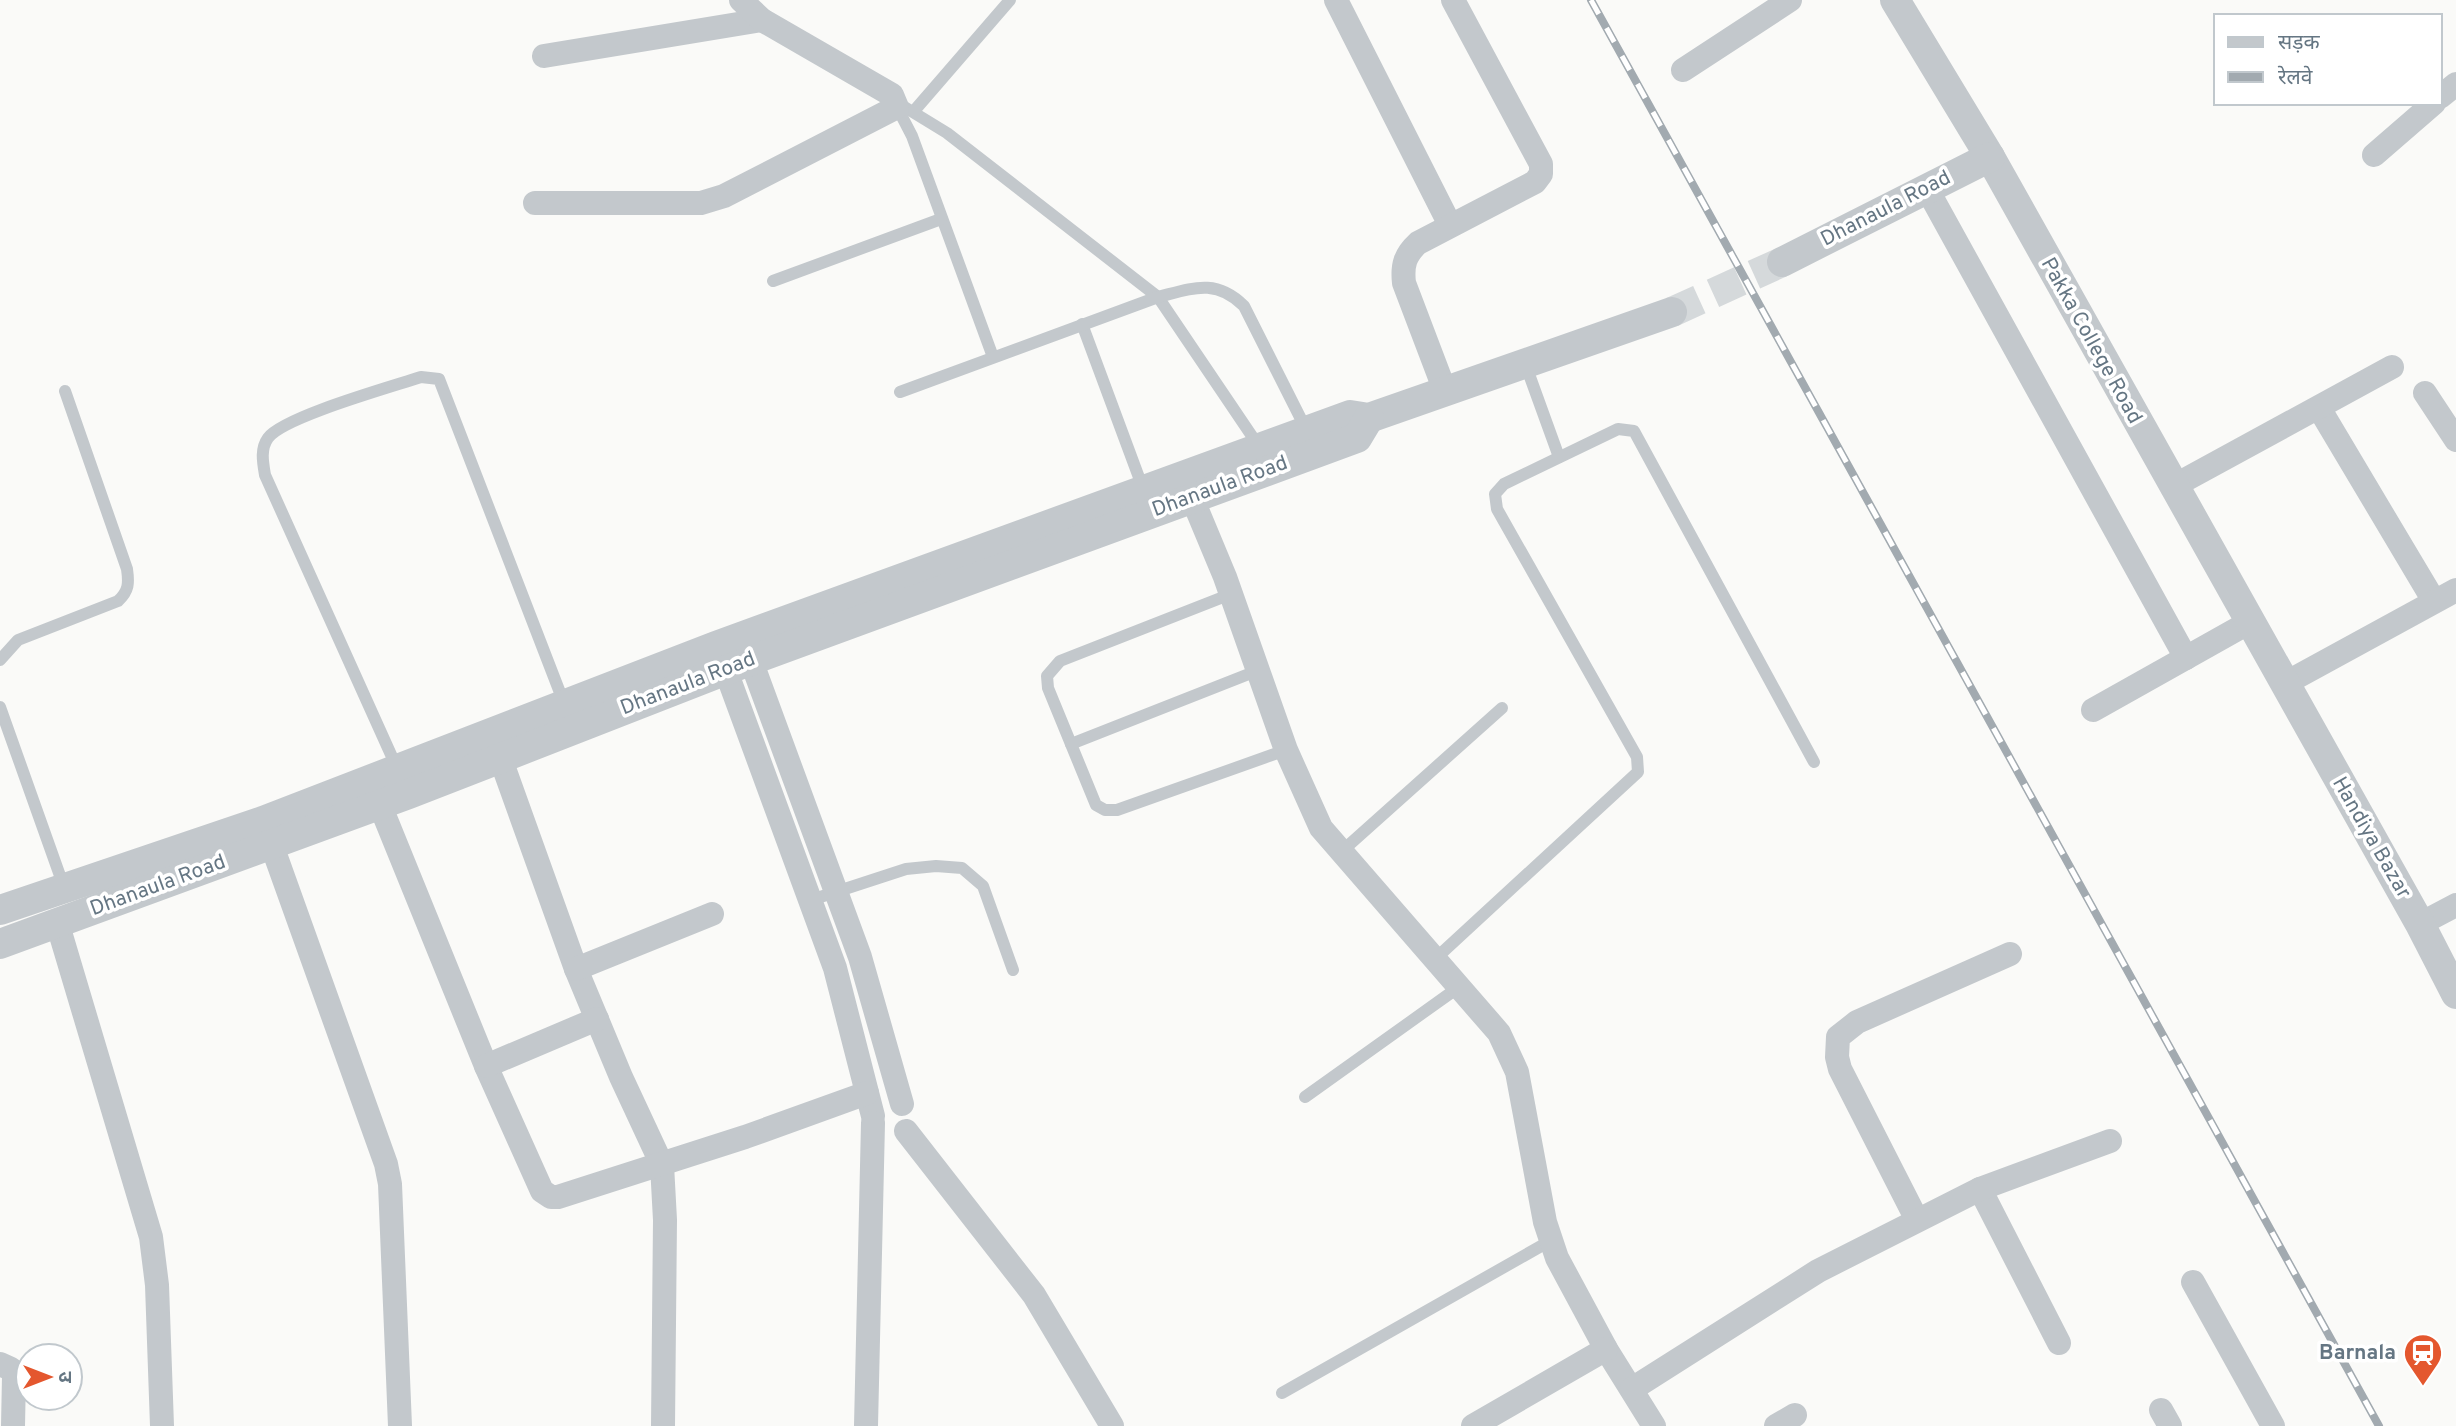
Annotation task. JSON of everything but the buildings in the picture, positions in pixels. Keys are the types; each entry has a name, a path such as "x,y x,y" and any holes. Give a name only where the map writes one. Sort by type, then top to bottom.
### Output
{"street":[{"path":"535,203 701,203 724,196 903,107 875,83 762,20 741,0"},
{"path":"1336,0 1450,226"},
{"path":"1444,391 1404,283 1402,268 1408,253 1418,243 1535,182 1541,174 1541,164 1453,0"},
{"path":"1683,70 1790,0"},
{"name":"Pakka College Road","path":"1895,0 1990,156 2284,684"},
{"path":"544,56 762,20"},
{"path":"2442,95 2456,84"},
{"path":"2374,155 2432,105"},
{"name":"Dhanaula Road","path":"1782,262 1990,156"},
{"path":"1926,187 2186,658"},
{"name":"Dhanaula Road","path":"0,911 64,887 380,805 403,781 500,757 734,653 1144,492 1189,487 1260,448 1350,415 1369,418 1672,312"},
{"path":"2172,487 2392,367"},
{"path":"2425,393 2456,440"},
{"path":"2284,684 2445,596 2319,408"},
{"name":"Dhanaula Road","path":"0,944 267,833 403,781 564,703 734,653 1189,487 1357,438 1369,418"},
{"path":"1189,487 1231,594 1286,750 1321,828 1499,1033 1510,1051 1517,1072 1550,1241 1606,1349 1654,1426"},
{"path":"2093,710 2248,622"},
{"path":"734,653 838,892 860,957 902,1104 910,1117 906,1131 895,1138 887,1138 875,1130 835,968 734,653"},
{"name":"Handiya Bazar","path":"2284,684 2420,924 2456,994"},
{"path":"500,757 576,969 662,1165 665,1220 663,1426"},
{"path":"380,805 486,1066 542,1191 550,1196 558,1197 662,1165 871,1111 881,1104 902,1104"},
{"path":"267,833 386,1164 390,1184 400,1426"},
{"path":"2420,924 2456,905"},
{"path":"576,969 712,914"},
{"path":"57,922 151,1237 157,1285 162,1426"},
{"path":"1917,1220 1840,1069 1837,1057 1838,1037 1857,1022 2010,954"},
{"path":"486,1066 597,1018"},
{"path":"866,1426 871,1111"},
{"path":"906,1131 1034,1295 1112,1426"},
{"path":"1632,1389 1818,1270 1980,1189 2110,1141"},
{"path":"1980,1189 2059,1343"},
{"path":"2193,1282 2273,1426"},
{"path":"1473,1426 1606,1349"},
{"path":"0,1364 11,1369 14,1376 13,1426"},
{"path":"1088,1426 1089,1387"}],"lane":[{"path":"903,107 1010,0"},
{"path":"903,107 941,219 993,357"},
{"path":"903,107 1158,297 1260,448"},
{"path":"773,281 941,219"},
{"path":"900,392 1158,297 1191,288 1214,287 1231,293 1244,306 1307,431"},
{"path":"1082,324 1144,492"},
{"path":"1525,363 1559,457"},
{"path":"403,781 265,475 262,456 267,438 295,420 421,377 439,379 564,703"},
{"path":"0,660 18,640 118,601 126,593 129,584 127,569 65,391"},
{"path":"1434,960 1638,772 1637,757 1495,502 1495,494 1504,484 1618,429 1634,431 1641,439 1814,762"},
{"path":"1231,594 1052,666 1047,676 1048,688 1096,805 1105,810 1117,810 1286,750"},
{"path":"1071,744 1258,670"},
{"path":"0,707 64,887"},
{"path":"1341,852 1502,708"},
{"path":"811,900 906,869 936,866 962,868 983,886 1013,970"},
{"path":"1305,1097 1459,987"},
{"path":"1282,1393 1550,1241"}],"tunnel":[{"path":"1672,312 1782,262"}],"railway":[{"path":"1591,0 2379,1426"}],"place":[{"name":"Barnala","path":"2423,1387"}]}
